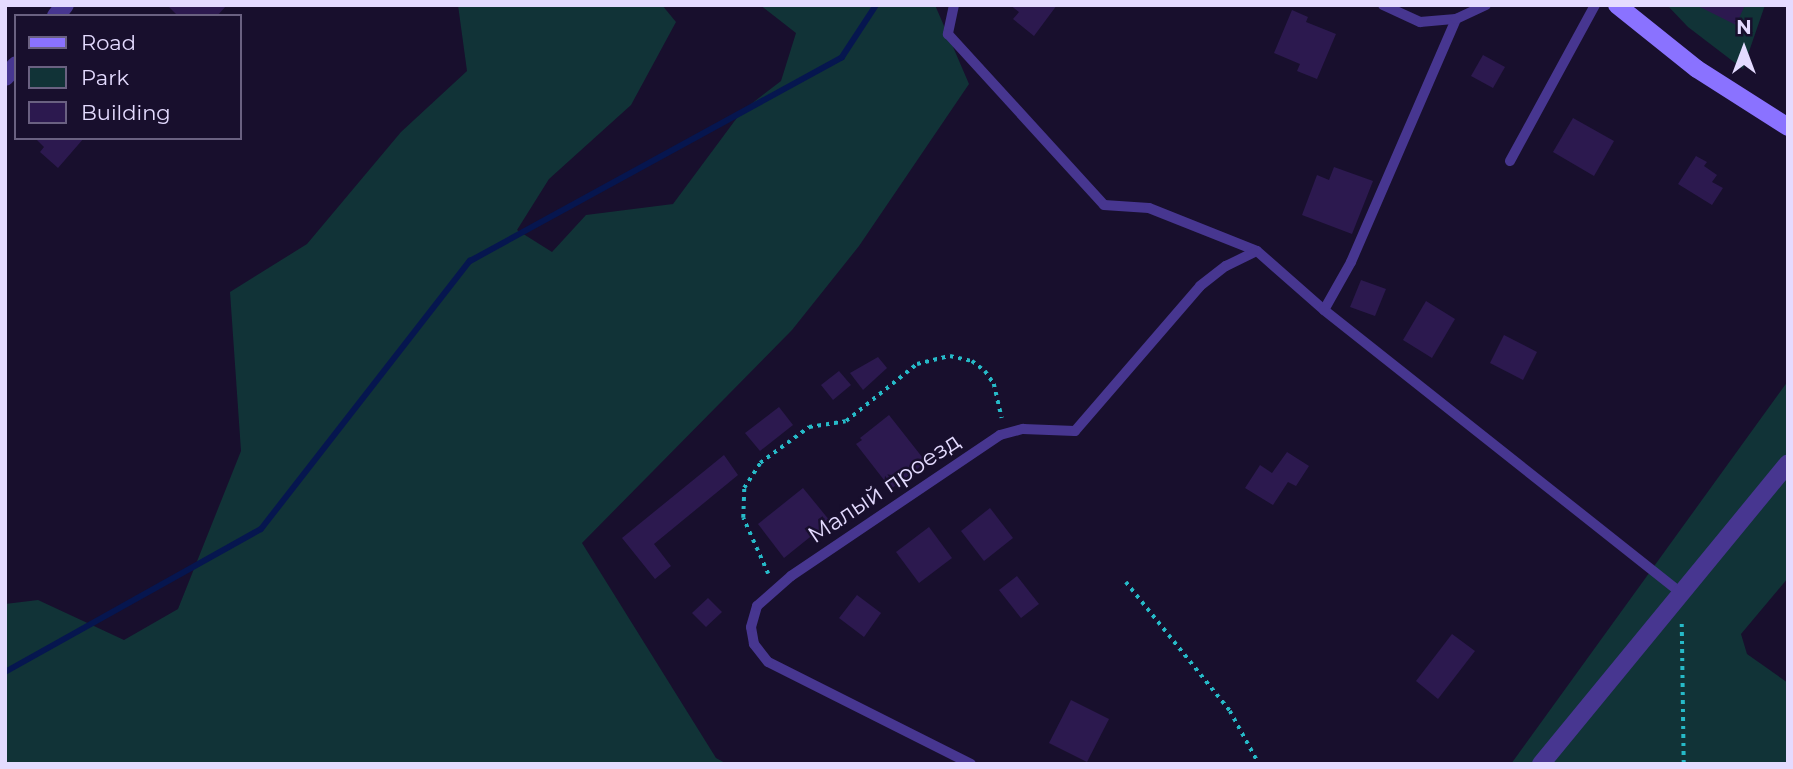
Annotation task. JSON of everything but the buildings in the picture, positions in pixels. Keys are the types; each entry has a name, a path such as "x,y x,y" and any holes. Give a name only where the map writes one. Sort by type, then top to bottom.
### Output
{"main road":[{"path":"1617,5 1697,69 1788,127"}],"street":[{"path":"1541,764 1788,463"}],"lane":[{"path":"954,5 948,34 1104,205 1149,208 1257,251 1324,310 1682,594"},
{"path":"1382,5 1420,22 1456,19 1486,5"},
{"path":"1510,161 1595,5"},
{"path":"1324,310 1351,262 1456,19"},
{"path":"1005,432 1023,429 1075,431 1200,286 1226,266 1257,251"},
{"name":"Малый проезд","path":"971,764 763,658 754,644 752,620 757,606 775,589 1005,432"}],"path":[{"path":"775,589 743,517 742,496 754,470 809,426 846,421 917,364 950,356 972,360 990,376 1005,432"},
{"path":"1126,582 1230,711 1259,764"},
{"path":"1682,594 1685,764"}],"green space":[{"path":"458,5 662,5 676,22 631,105 549,179 517,230 552,252 586,215 673,204 742,111 781,81 796,33 760,5 935,5 969,84 859,246 792,330 582,543 716,758 727,764 5,764 5,604 38,600 124,640 178,609 241,451 230,292 307,244 401,132 467,71"},
{"path":"1667,5 1765,5 1743,69 1688,27"},
{"path":"1788,381 1788,578 1741,634 1747,654 1788,683 1788,764 1511,764"}],"waterway":[{"path":"5,672 261,529 470,261 842,57 876,5"}]}
